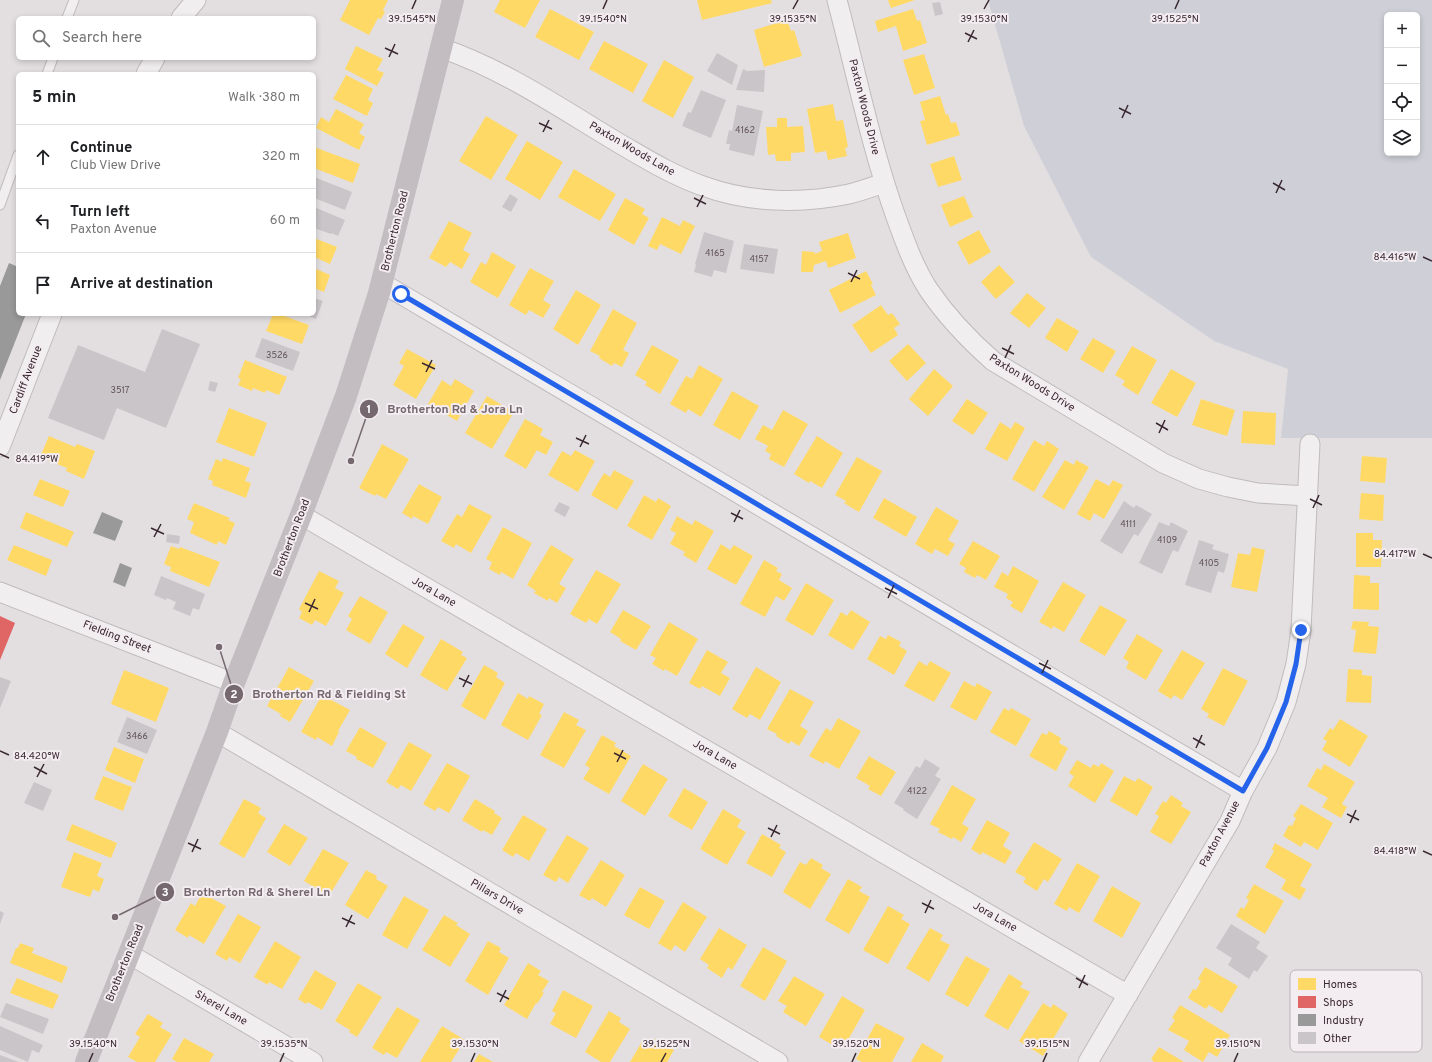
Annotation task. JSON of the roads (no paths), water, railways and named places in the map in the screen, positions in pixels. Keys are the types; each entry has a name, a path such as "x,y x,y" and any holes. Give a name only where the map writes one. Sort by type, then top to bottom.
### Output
{"street":[{"path":"183,16 196,0"},
{"name":"Brotherton Road","path":"86,1062 217,732 234,683 301,515 346,396 382,283 453,0"},
{"name":"Paxton Woods Drive","path":"837,0 884,183 909,253 928,288 951,320 971,342 993,361 1163,463 1199,479 1228,487 1258,493 1307,496"},
{"name":"Paxton Woods Lane","path":"441,48 499,72 668,172 704,187 741,196 779,201 818,199 850,194 884,183"},
{"path":"147,72 154,60"},
{"path":"382,283 1243,791"},
{"name":"Cardiff Avenue","path":"0,447 51,316"},
{"name":"Paxton Avenue","path":"1088,1062 1230,820 1243,791 1267,748 1286,702 1296,664 1301,630 1310,444"},
{"name":"Jora Lane","path":"301,515 1128,995"},
{"name":"Fielding Street","path":"0,592 234,683"},
{"name":"Pillars Drive","path":"217,732 778,1062"},
{"name":"Sherel Lane","path":"129,954 313,1062"}],"lane":[{"path":"68,16 74,0"},
{"path":"48,72 52,60"},
{"path":"0,205 16,161"}],"place":[{"name":"Brotherton Rd & Jora Ln","path":"351,461"},
{"name":"Brotherton Rd & Fielding St","path":"219,647"},
{"name":"Brotherton Rd & Sherel Ln","path":"115,917"}]}
